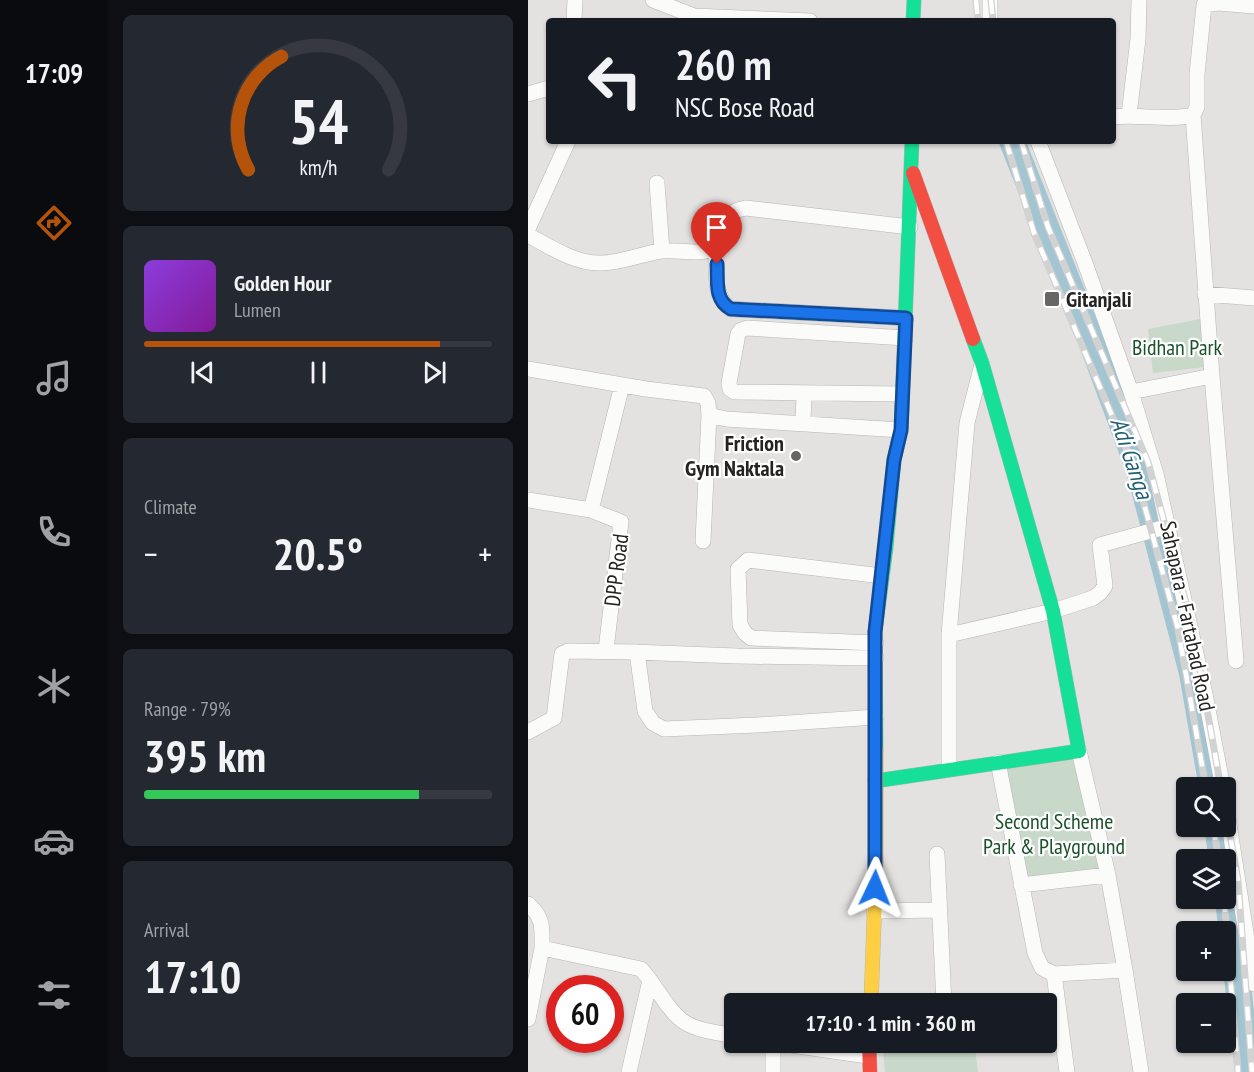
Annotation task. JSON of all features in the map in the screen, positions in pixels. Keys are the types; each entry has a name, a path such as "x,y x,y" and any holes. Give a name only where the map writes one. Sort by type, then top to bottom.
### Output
{"main road":[{"path":"913,18 914,0"},
{"path":"871,993 876,650 894,460 901,430 912,144"},
{"path":"875,781 1079,751 1053,611 982,363 912,170"},
{"path":"869,1053 870,1072"}],"street":[{"path":"574,18 576,0"},
{"path":"652,0 694,16 740,18"},
{"path":"990,0 990,18"},
{"path":"1129,115 1138,39 1139,0"},
{"path":"1236,662 1205,294 1193,115 1197,107 1197,74 1204,3 1254,6"},
{"path":"528,94 546,89"},
{"path":"1116,117 1184,117 1193,115"},
{"path":"528,229 567,144"},
{"name":"Sahapara - Fartabad Road","path":"1039,144 1131,392 1156,474 1160,528 1205,694 1221,777"},
{"path":"657,183 662,251"},
{"path":"528,236 584,261 602,263 662,251 700,252 716,248 724,240 729,215 736,209 746,208 910,227"},
{"path":"716,248 718,296 723,305 731,309 906,318"},
{"path":"1205,294 1254,297"},
{"path":"902,394 735,392 730,389 729,383 738,334 747,328 905,338"},
{"path":"949,769 949,635 967,423 982,363"},
{"path":"528,369 704,396 708,403 709,415 703,540"},
{"path":"1131,392 1212,376"},
{"path":"528,500 591,510 622,385"},
{"path":"744,420 745,392"},
{"path":"803,423 804,393"},
{"path":"709,415 744,420 901,430"},
{"name":"DPP Road","path":"591,510 621,522 606,650"},
{"path":"949,635 1053,611 1093,598 1105,586 1100,545 1160,528"},
{"path":"876,650 751,638 740,625 738,569 748,560 882,576"},
{"path":"528,732 554,718 562,654 568,651 606,650 737,656 876,650"},
{"path":"633,652 637,652 645,711 653,723 664,729 876,717"},
{"path":"1079,751 1108,875 1141,1072"},
{"path":"998,762 1035,953 1042,968 1054,974 1125,970"},
{"path":"1231,837 1254,984"},
{"path":"937,854 943,993"},
{"path":"1021,885 1108,875"},
{"path":"528,904 539,914 542,927 542,948 528,1019"},
{"path":"874,911 939,910"},
{"path":"542,948 641,969 673,1014 687,1026 724,1034"},
{"path":"1054,974 1067,1072"},
{"path":"628,1072 650,980"},
{"path":"772,1053 773,1072"}],"green space":[{"name":"Bidhan Park","path":"1200,319 1205,367 1153,373 1148,329"},
{"name":"Second Scheme Park & Playground","path":"1077,753 1101,870 1021,879 1002,765"},
{"path":"883,1053 976,1053 978,1072 885,1072"}],"waterway":[{"name":"Adi Ganga","path":"1013,144 1085,325 1139,470 1192,673 1210,777"},
{"name":"Adi Ganga","path":"1219,837 1220,849"},
{"name":"Adi Ganga","path":"1229,909 1248,1072"}],"railway":[{"path":"976,0 978,18"},
{"path":"991,0 993,18"},
{"path":"1007,144 1034,233 1134,467 1178,629 1204,777"},
{"path":"1022,144 1048,227 1148,462 1192,625 1219,777"},
{"path":"1215,837 1217,849"},
{"path":"1230,837 1238,880 1252,1072"},
{"path":"1225,909 1238,1072"}],"traffic: fast":[{"path":"913,18 914,0"},
{"path":"876,751 875,632 894,460 901,430 912,144"},
{"path":"875,781 1079,751 1053,611 982,363 973,339"}],"traffic: slow":[{"path":"871,993 876,866 876,751"}],"traffic: jam":[{"path":"913,173 973,339"},
{"path":"869,1053 870,1072"}],"place":[{"name":"Gitanjali","path":"1052,299"},
{"name":"Friction Gym Naktala","path":"796,456"}],"route":[{"path":"717,264 718,296 723,305 731,309 906,318 901,430 894,460 886,549 875,632 875,888"}]}
